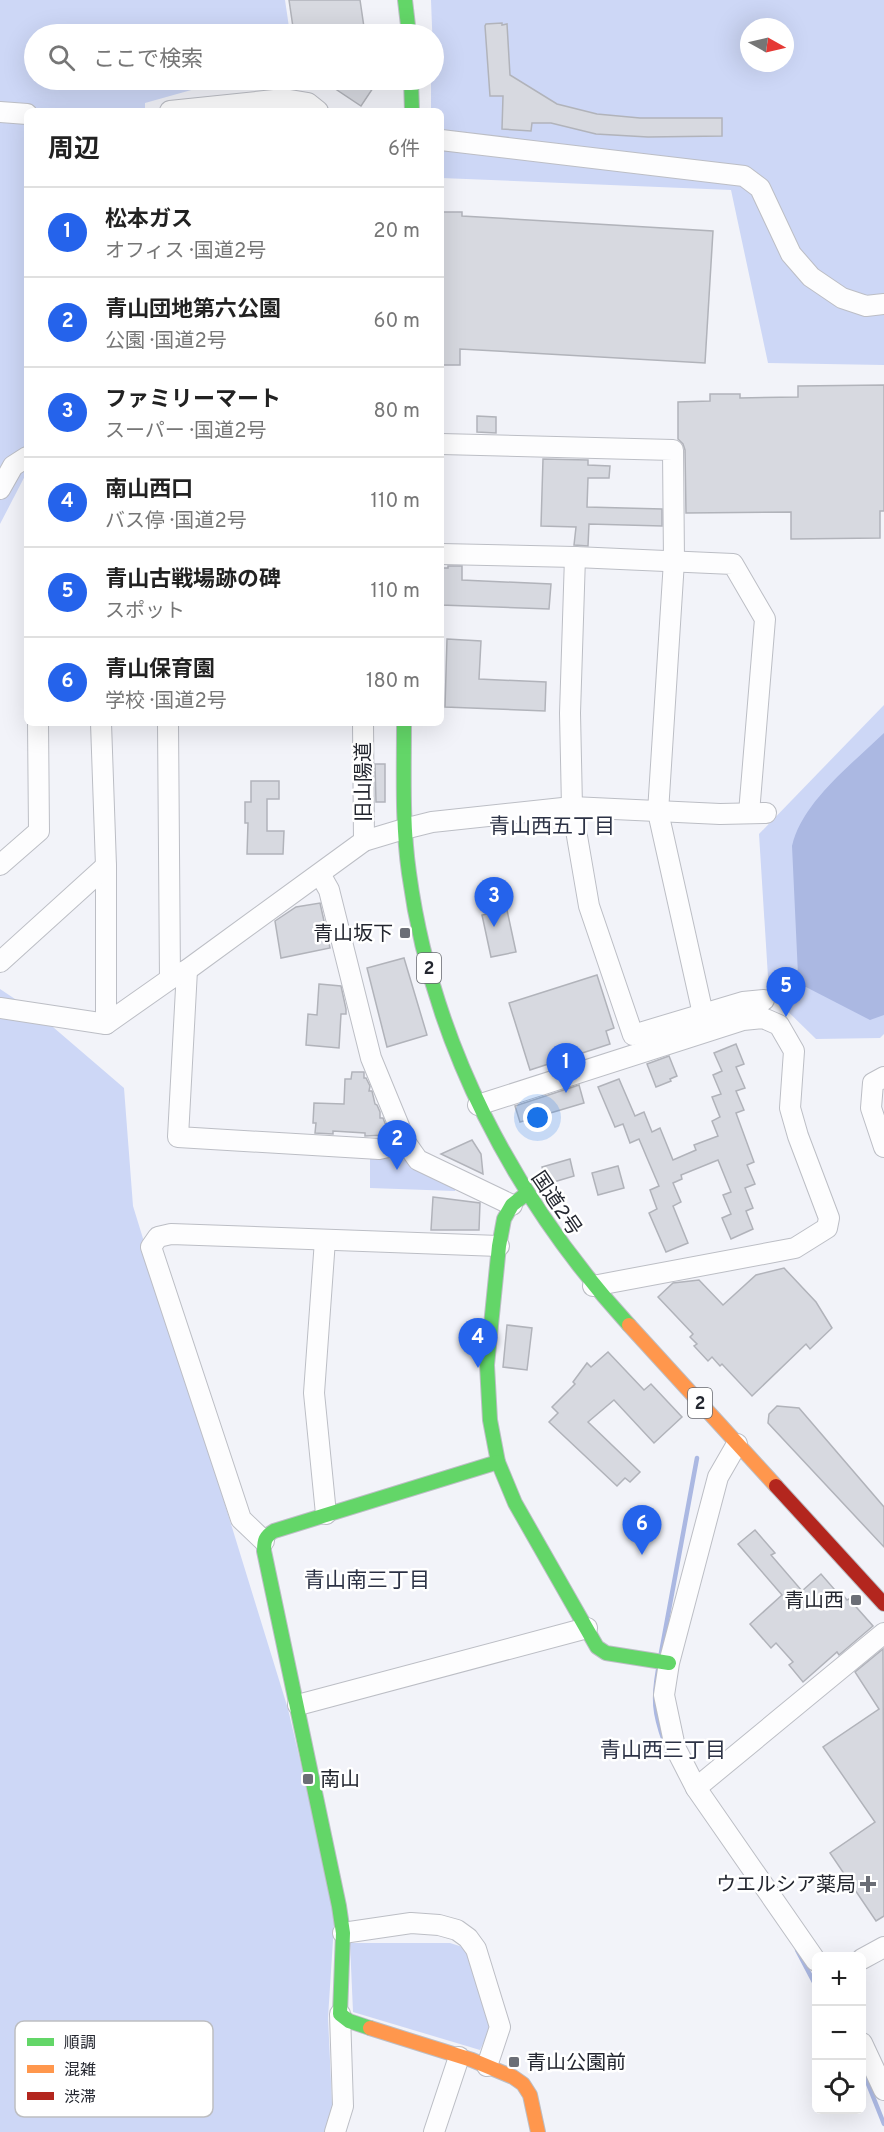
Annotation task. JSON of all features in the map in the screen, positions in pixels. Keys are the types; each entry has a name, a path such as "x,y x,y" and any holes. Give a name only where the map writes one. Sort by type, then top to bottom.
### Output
{"main road":[{"path":"405,0 408,24"},
{"path":"411,90 412,108"},
{"name":"国道2号","path":"404,726 404,829 408,866 424,948 439,1007 457,1058 500,1150 519,1200 558,1242 593,1286 884,1604"},
{"path":"519,1200 504,1219 499,1246 487,1365 490,1420 498,1462 515,1503 597,1647 606,1653 669,1663"},
{"path":"498,1462 274,1531 267,1535 264,1541 264,1551 339,1906 343,1933 340,2014 350,2021 514,2077 524,2085 532,2102 538,2132"}],"street":[{"path":"198,108 284,99 308,103 314,108"},
{"path":"0,112 24,114"},
{"path":"444,140 744,176 760,188 791,254 811,277 842,298 866,306 884,304"},
{"path":"444,444 673,450 674,561 658,812 703,1014"},
{"path":"0,489 13,466 24,459"},
{"path":"0,1008 106,1024 364,841 404,829 432,822 572,807 658,812 757,813 765,619 733,564 444,554"},
{"path":"576,557 570,713 572,807 589,906 633,1035 743,1002 764,1000"},
{"path":"0,866 39,831 38,726"},
{"path":"101,726 106,866 106,1024"},
{"path":"168,726 178,974 178,1137 379,1149 406,1143"},
{"name":"旧山陽道","path":"363,726 364,841"},
{"path":"0,962 106,866"},
{"path":"320,874 329,890 371,1058 406,1143 418,1160 519,1200"},
{"path":"478,1105 743,1020 763,1018 779,1025 794,1052 790,1108 798,1136 829,1218 827,1228 795,1248 593,1286"},
{"path":"884,1077 873,1083 872,1108 884,1147"},
{"path":"264,1541 241,1519 151,1247 158,1238 171,1234 499,1246"},
{"path":"325,1240 314,1393 326,1514"},
{"path":"737,1444 718,1477 669,1663 664,1695 675,1747 696,1788 812,1955"},
{"path":"298,1705 587,1628"},
{"path":"696,1788 884,1633"},
{"path":"343,1933 411,1923 439,1925 457,1930 468,1938 476,1949 500,2027 487,2066"},
{"path":"866,1956 884,1947"},
{"path":"334,2132 343,2106 340,2014"},
{"path":"866,2053 884,2090"},
{"path":"434,2132 459,2057"}],"shaded area":[{"path":"0,0 285,0 289,24 24,24 24,90 191,90 145,103 145,108 24,108 24,478 0,524"},
{"path":"431,0 884,0 884,365 768,363 731,190 444,178 444,108 431,108 431,90 444,90 444,24 432,24"},
{"path":"884,705 884,1034 880,1038 816,1039 769,993 759,834"},
{"path":"884,733 884,1015 870,1020 804,986 798,975 792,846 806,814 817,799"},
{"path":"0,989 39,1015 124,1088 133,1206 288,1709 335,1909 328,2018 333,2124 329,2132 0,2132"},
{"path":"370,1153 394,1155 456,1184 455,1191 370,1188"},
{"path":"350,1943 450,1943 466,1948 492,2026 480,2050 353,2012"}],"building":[{"path":"289,0 360,0 364,24 293,24"},
{"path":"502,23 502,25 507,24 510,75 557,104 597,114 640,118 722,118 722,136 648,137 596,134 551,123 532,123 531,131 502,129 503,96 490,96 485,26"},
{"path":"337,90 372,90 361,106"},
{"path":"444,212 462,212 462,216 713,231 705,363 460,349 460,365 444,365"},
{"path":"884,385 884,511 880,511 880,538 791,539 791,512 686,513 685,450 678,439 678,402 710,401 710,394 740,394 740,398 798,397 798,386"},
{"path":"477,416 496,417 496,433 477,432"},
{"path":"543,459 588,460 588,465 610,466 609,478 588,478 587,507 662,509 662,526 589,524 588,546 574,545 576,527 541,526"},
{"path":"448,566 462,566 462,580 551,584 549,609 444,605 444,568"},
{"path":"447,639 481,641 479,679 546,682 545,711 445,707"},
{"path":"375,764 385,764 385,802 376,802"},
{"path":"251,781 279,781 279,799 267,799 267,831 284,831 283,854 247,854 248,823 245,823 245,802 251,802"},
{"path":"320,903 330,948 281,958 275,921 296,907"},
{"path":"507,910 516,952 491,957 482,915"},
{"path":"404,958 427,1035 387,1047 367,968"},
{"path":"597,975 614,1028 606,1031 610,1044 530,1070 509,1003"},
{"path":"319,984 341,986 346,1014 341,1014 339,1048 306,1045 308,1014 317,1015"},
{"path":"736,1044 744,1064 736,1067 745,1088 736,1091 744,1110 736,1113 754,1162 747,1165 755,1184 745,1188 753,1208 746,1211 753,1229 731,1239 722,1218 731,1214 723,1195 731,1192 718,1160 681,1175 682,1179 673,1183 681,1202 673,1206 688,1243 666,1252 649,1213 657,1209 650,1190 659,1186 639,1139 630,1143 623,1124 615,1127 598,1087 619,1079 635,1116 644,1112 652,1132 660,1128 673,1160 696,1150 694,1145 718,1136 712,1121 720,1117 712,1097 721,1094 713,1075 722,1071 714,1053"},
{"path":"669,1056 677,1076 656,1087 647,1064"},
{"path":"352,1072 364,1072 364,1078 370,1086 369,1091 372,1091 375,1104 380,1112 380,1118 383,1118 386,1126 386,1135 365,1136 365,1133 333,1131 333,1134 315,1133 314,1103 344,1104 345,1079 351,1079"},
{"path":"579,1085 584,1103 520,1122 515,1106"},
{"path":"472,1140 481,1154 483,1174 441,1154"},
{"path":"570,1159 574,1176 547,1184 542,1167"},
{"path":"618,1166 624,1188 598,1195 592,1173"},
{"path":"433,1197 480,1203 479,1230 431,1230"},
{"path":"784,1268 816,1302 832,1328 810,1349 806,1344 752,1396 722,1364 720,1366 712,1357 708,1361 694,1346 697,1344 690,1337 693,1334 658,1297 673,1283 699,1280 723,1305 756,1275"},
{"path":"507,1325 532,1328 527,1370 503,1367"},
{"path":"608,1352 644,1390 651,1384 682,1417 654,1443 614,1400 588,1422 640,1472 630,1482 625,1478 617,1486 549,1422 558,1413 552,1407 575,1384 573,1382 587,1363 591,1367"},
{"path":"777,1406 799,1408 884,1507 884,1547 768,1423 769,1414"},
{"path":"755,1530 775,1553 771,1555 802,1591 821,1574 841,1597 843,1595 847,1600 849,1599 873,1626 839,1655 837,1652 803,1682 789,1665 793,1662 776,1643 771,1648 750,1624 782,1595 738,1544"},
{"path":"883,1649 884,1916 876,1921 830,1853 875,1822 823,1747 879,1709 855,1672"}],"waterway":[{"path":"661,1653 697,1458"},
{"path":"658,1670 655,1706 664,1741"},
{"path":"797,1950 812,1978"},
{"path":"866,2079 884,2124"}],"traffic: fast":[{"path":"405,0 408,24"},
{"path":"411,90 412,108"},
{"path":"404,726 404,817 409,873 420,936 437,998 458,1058 485,1116 515,1171 549,1225 587,1276 629,1325"},
{"path":"526,1194 512,1205 504,1219 499,1246 487,1365 490,1420 498,1462 515,1503 597,1647 606,1653 669,1663"},
{"path":"370,2028 349,2021 340,2014 343,1933 339,1906 264,1551 265,1542 274,1531 498,1462"}],"traffic: slow":[{"path":"629,1325 776,1486"},
{"path":"370,2028 472,2060 513,2077 523,2084 530,2095 538,2132"}],"traffic: jam":[{"path":"776,1486 884,1604"}],"place":[{"name":"ファミリーマート","path":"494,927"},
{"name":"青山坂下","path":"405,933"},
{"name":"青山古戦場跡の碑","path":"786,1017"},
{"name":"松本ガス","path":"566,1093"},
{"name":"青山団地第六公園","path":"397,1170"},
{"name":"南山西口","path":"478,1368"},
{"name":"青山保育園","path":"642,1555"},
{"name":"青山西","path":"856,1600"},
{"name":"南山","path":"308,1779"},
{"name":"ウエルシア薬局","path":"868,1884"},
{"name":"青山公園前","path":"514,2062"}],"district":[{"name":"青山西五丁目","path":"552,826"},
{"name":"青山南三丁目","path":"367,1580"},
{"name":"青山西三丁目","path":"663,1750"}]}
